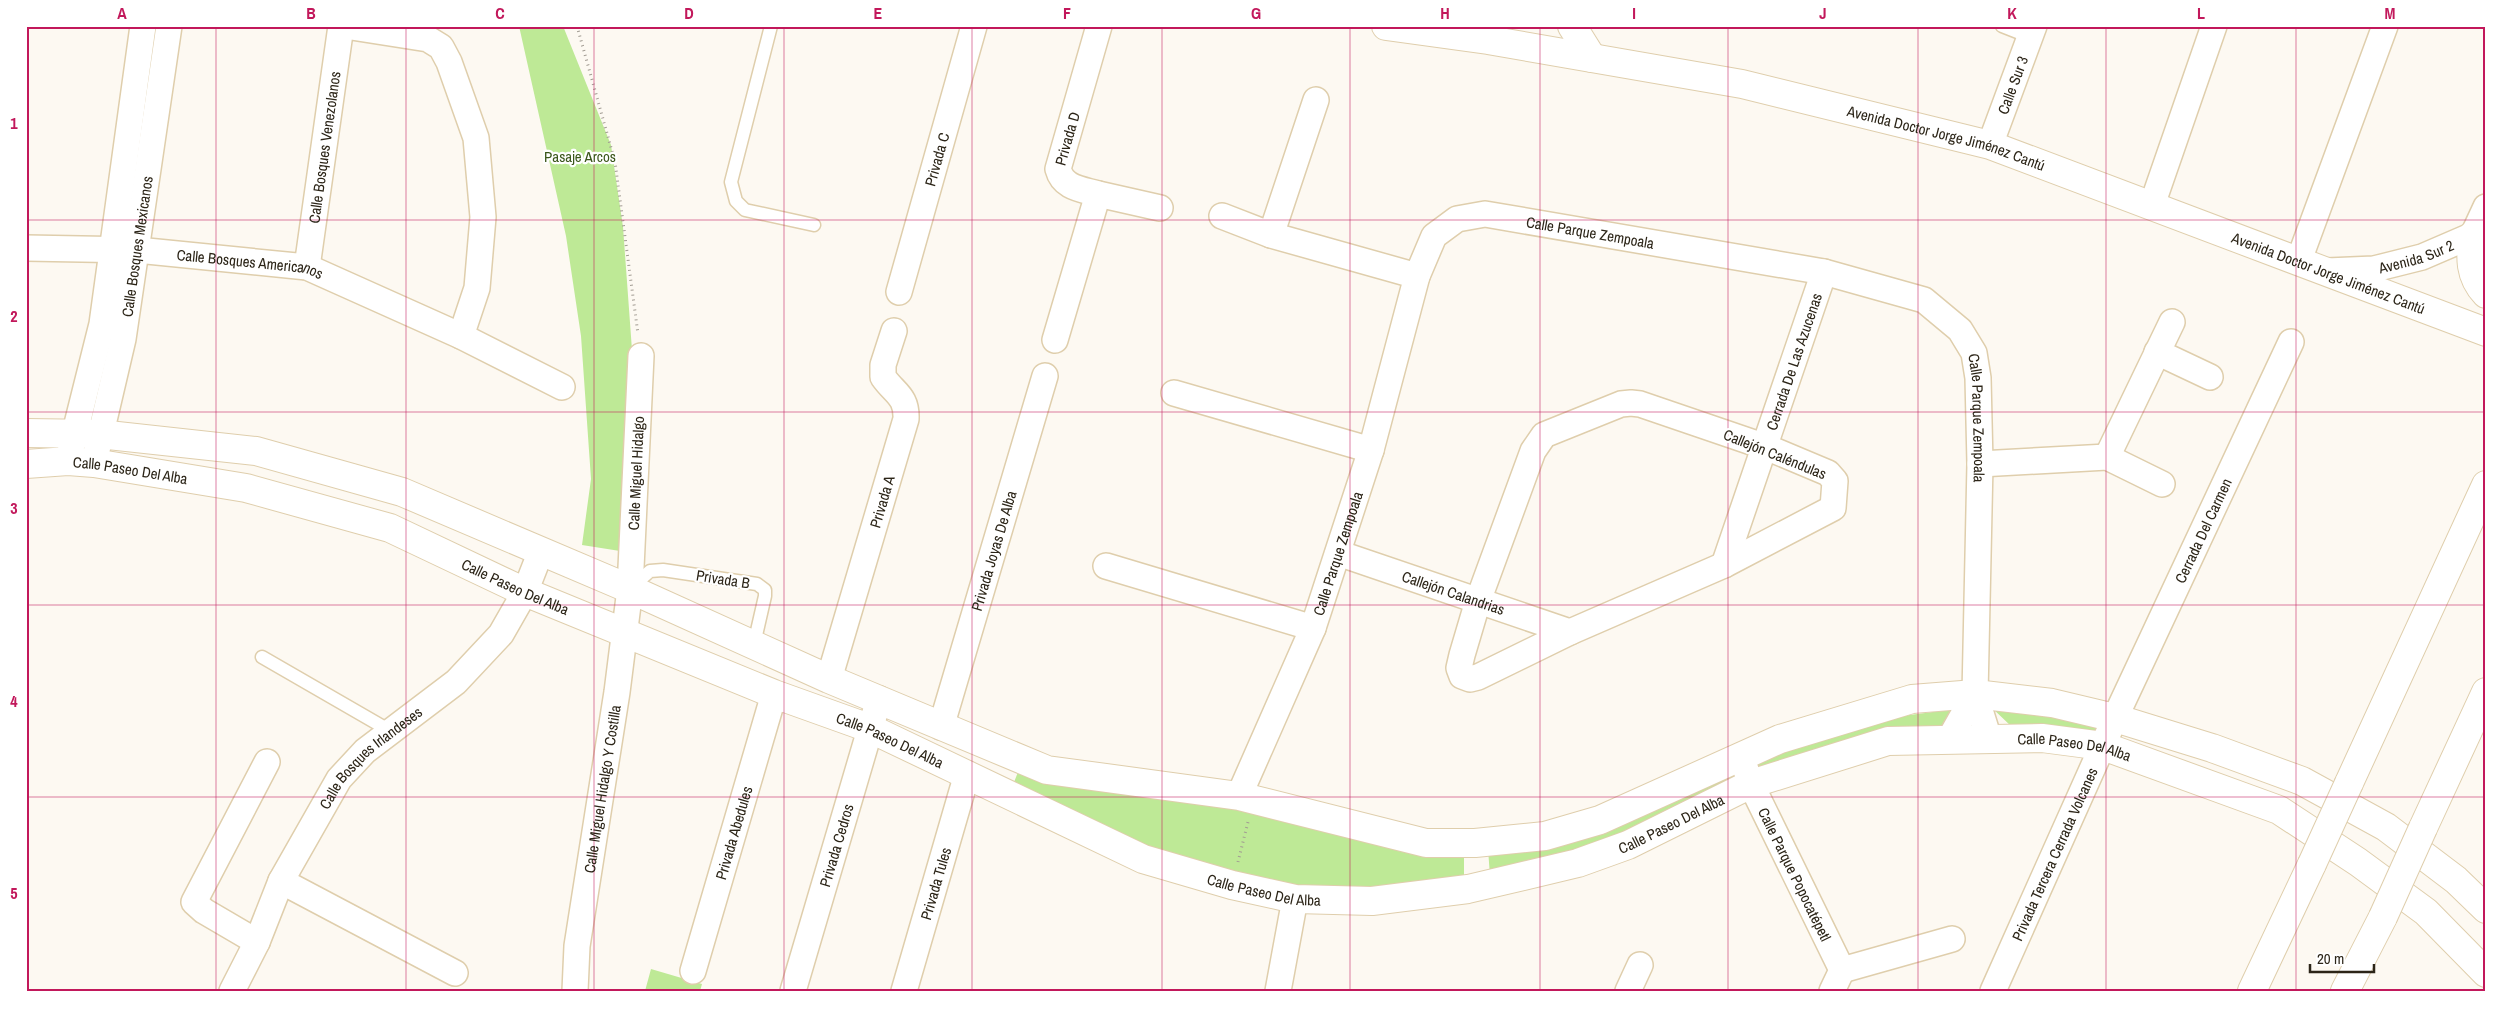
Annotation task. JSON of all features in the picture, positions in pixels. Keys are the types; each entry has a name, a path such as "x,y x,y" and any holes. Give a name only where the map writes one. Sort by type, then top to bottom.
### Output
{"main road":[{"name":"Avenida Doctor Jorge Jiménez Cantú","path":"1386,26 1490,33 1592,58 1742,84 1990,145 2486,332"},
{"path":"1572,26 1592,58"},
{"path":"2473,235 2470,260 2477,284 2486,294"},
{"name":"Calle Paseo Del Alba","path":"26,433 87,433 256,451 402,492 630,588 829,679 1047,770 1246,798 1426,843 1474,843 1545,836 1569,830 1600,820 1780,739 1912,699 1975,694 2052,702 2115,718 2212,748 2302,781 2386,827 2456,880 2486,909"},
{"name":"Calle Paseo Del Alba","path":"26,464 81,462 246,488 390,528 524,592 774,694 869,728 1143,859 1232,885 1295,898 1372,901 1468,888 1578,863 1628,845 1751,784 1888,741 2042,738 2103,746 2279,810 2358,862 2426,912 2486,972"},
{"path":"2252,991 2486,485"},
{"path":"2346,991 2383,917 2486,692"},
{"path":"1468,888 1482,873 1484,865 1482,854 1474,843"}],"street":[{"name":"Calle Bosques Mexicanos","path":"81,462 87,433 143,26"},
{"name":"Calle Bosques Mexicanos","path":"87,433 123,339 169,26"},
{"name":"Calle Bosques Venezolanos","path":"307,267 341,26"},
{"path":"345,26 428,39 441,47 449,62 476,138 483,218 477,288 461,336"},
{"name":"Privada C","path":"899,292 974,26"},
{"name":"Privada D","path":"1098,194 1070,186 1061,179 1058,169 1099,26"},
{"path":"2152,205 2214,26"},
{"path":"2299,260 2385,26"},
{"name":"Calle Sur 3","path":"1990,145 2032,31"},
{"path":"1271,235 1316,100"},
{"path":"1055,340 1098,194 1160,208"},
{"name":"Avenida Sur 2","path":"2327,271 2374,269 2422,257 2473,235 2486,208"},
{"name":"Calle Parque Zempoala","path":"1246,798 1313,628 1338,553 1371,450 1417,276 1434,236 1457,219 1485,214 1824,272 1924,300 1960,330 1974,353 1978,378 1980,464 1975,694 1989,739"},
{"path":"1222,216 1271,235 1417,276"},
{"name":"Calle Bosques Americanos","path":"26,248 137,250 307,267 461,336 562,387"},
{"name":"Cerrada De Las Azucenas","path":"1724,565 1766,447 1824,272"},
{"path":"2107,457 2172,322"},
{"name":"Privada A","path":"829,679 906,419 907,407 883,377 883,365 894,331"},
{"name":"Cerrada Del Carmen","path":"2115,718 2291,342"},
{"path":"2157,352 2210,377"},
{"name":"Calle Miguel Hidalgo","path":"630,588 640,356"},
{"name":"Privada Joyas De Alba","path":"941,727 1044,376"},
{"path":"1174,394 1371,450"},
{"name":"Callejón Caléndulas","path":"1631,403 1640,404 1766,447 1832,476 1835,481 1833,508 1724,565 1570,632 1478,676 1470,679 1462,676 1459,668 1478,601 1533,451 1544,436 1621,404 1631,403"},
{"path":"1980,464 2107,457 2162,484"},
{"name":"Calle Bosques Irlandeses","path":"232,991 257,942 281,881 339,779 366,751 456,682 501,634 524,592 541,551"},
{"name":"Callejón Calandrias","path":"1338,553 1570,632"},
{"path":"1106,566 1313,628"},
{"name":"Calle Miguel Hidalgo Y Costilla","path":"575,991 577,946 617,692 630,588"},
{"name":"Privada Abedules","path":"693,971 774,694"},
{"name":"Calle Parque Zempoala","path":"1949,740 1975,694"},
{"name":"Privada Cedros","path":"793,991 879,699"},
{"name":"Privada Tercera Cerrada Volcanes","path":"1993,991 2115,718"},
{"name":"Calle Parque Popocatépetl","path":"1741,756 1751,784 1837,980"},
{"path":"257,942 204,911 194,902 266,762"},
{"name":"Privada Tules","path":"904,991 967,774"},
{"path":"281,881 455,973"},
{"path":"1278,991 1295,898"},
{"path":"1837,980 1952,939"},
{"path":"1628,991 1640,965"}],"lane":[{"path":"771,26 731,182 736,201 745,210 814,225"},
{"path":"2002,26 2032,31"},
{"name":"Privada B","path":"630,588 650,571 664,570 757,584 765,590 765,596 754,644"},
{"path":"262,657 392,732"}],"path":[{"path":"578,26 615,162 640,356"},
{"path":"1232,885 1246,798"}],"green space":[{"name":"Pasaje Arcos","path":"519,26 563,26 611,145 623,227 632,350 620,551 582,545 591,479 581,336 566,236"},
{"path":"1991,707 2101,720 2096,736 2012,727"},
{"path":"1956,709 1950,731 1762,777 1757,760 1894,717"},
{"path":"1020,767 1220,801 1464,855 1464,881 1365,896 1240,884 1144,857 1011,790"},
{"path":"1734,769 1742,785 1591,854 1490,876 1488,849"},
{"path":"651,969 702,984 700,991 645,991"}]}
